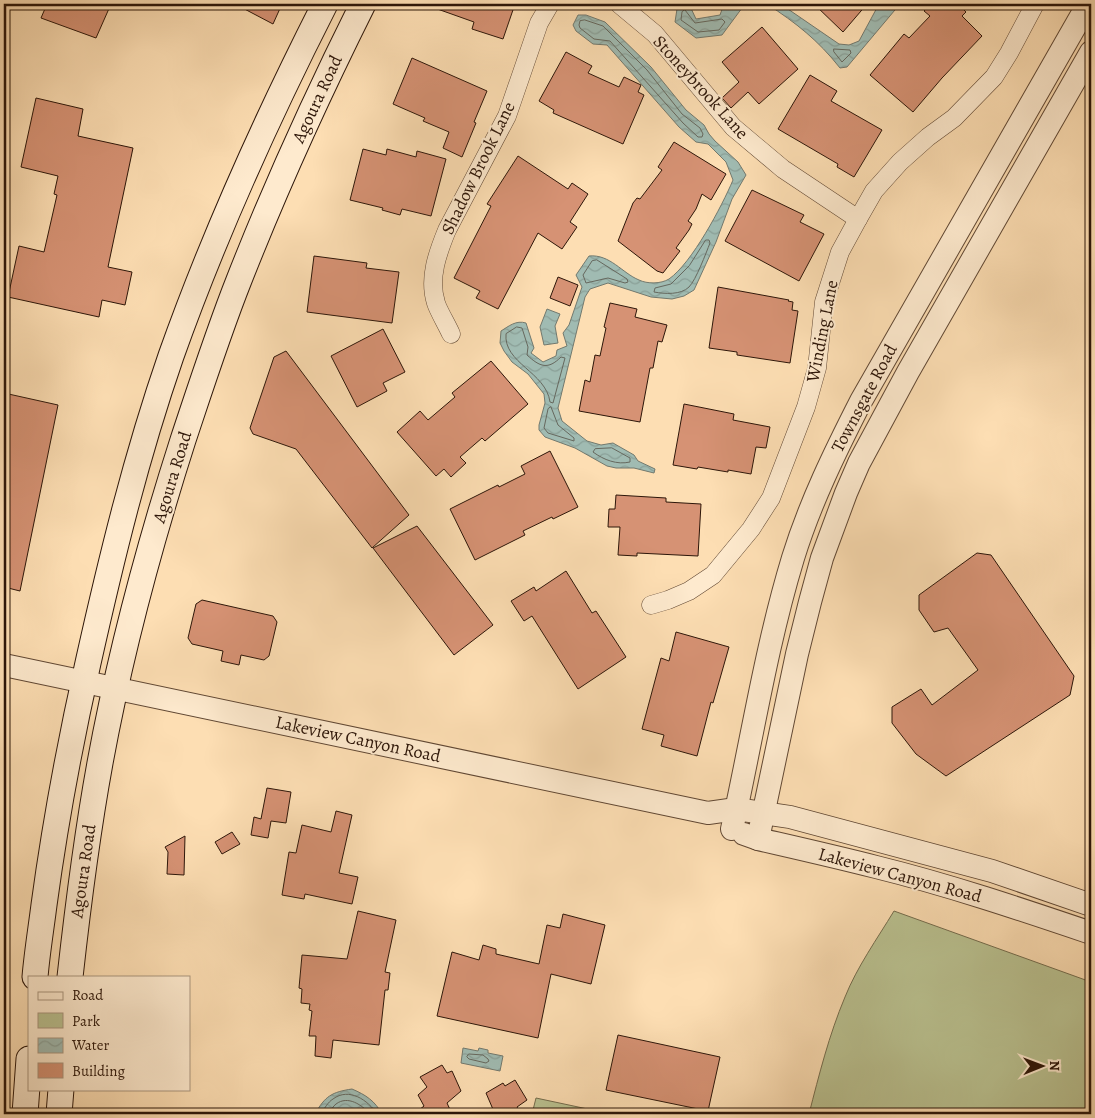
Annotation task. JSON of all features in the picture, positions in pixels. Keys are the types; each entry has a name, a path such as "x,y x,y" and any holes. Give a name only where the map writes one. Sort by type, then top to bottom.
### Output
{"main road":[{"name":"Agoura Road","path":"35,976 48,872 65,771 127,497 173,351 191,302 272,111 325,4"},
{"name":"Agoura Road","path":"70,976 87,838 100,762 147,561 170,482 212,351 238,281 276,188 325,80 363,4"},
{"path":"25,1114 28,1073"},
{"path":"59,1114 60,1090"}],"street":[{"name":"Shadow Brook Lane","path":"452,334 436,304 433,288 434,272 440,248 447,230 507,116 539,23 550,4"},
{"name":"Stoneybrook Lane","path":"619,4 655,34 733,127 783,169 858,219"},
{"name":"Winding Lane","path":"651,605 689,591 713,575 751,529 771,498 806,407 817,368 824,302 840,252 874,191 900,162 928,137 954,118 994,77 1035,4"},
{"name":"Townsgate Road","path":"734,819 772,635 793,557 812,505 835,452 861,401 1088,4"},
{"name":"Townsgate Road","path":"758,838 797,654 822,558 846,493 859,463 908,372 1091,52"},
{"path":"908,372 901,364 904,351 936,291 935,272"},
{"name":"Lakeview Canyon Road","path":"4,665 734,819 764,813 790,817 975,866 1091,905"},
{"name":"Lakeview Canyon Road","path":"734,819 758,838 938,884 1010,905 1091,933"}],"green space":[{"path":"894,911 1091,982 1091,1114 809,1114 839,1011 861,964"},
{"path":"536,1098 611,1114 532,1114"}],"water":[{"path":"682,4 689,4 696,19 720,15 724,4 745,4 722,35 696,38 675,22 677,9"},
{"path":"767,4 784,4 785,7 839,44 849,45 859,41 879,4 900,4 847,67 840,68 806,33"},
{"path":"578,15 586,15 605,22 651,67 686,110 704,125 715,141 738,162 746,175 732,199 716,242 694,290 684,296 672,299 651,297 608,283 590,289 585,297 558,408 562,421 587,441 601,445 613,443 634,455 638,461 655,469 654,473 634,468 607,466 575,448 545,437 539,430 545,403 544,394 528,374 512,362 500,343 501,331 513,324 522,322 526,323 534,348 531,353 543,362 556,356 557,350 567,346 563,333 569,325 582,287 576,275 589,256 596,256 610,261 642,281 658,283 669,279 678,271 696,248 714,219 733,180 726,162 708,144 696,142 679,127 607,45 593,44 576,31 573,25"},
{"path":"547,309 560,314 555,326 558,343 544,345 540,327"},
{"path":"463,1048 478,1051 479,1048 488,1050 488,1053 503,1056 500,1071 461,1063"},
{"path":"352,1089 370,1099 382,1114 315,1114 322,1103 334,1093"}],"building":[{"path":"47,4 111,4 96,38 41,18"},
{"path":"235,4 282,4 273,24"},
{"path":"429,4 515,4 503,39 472,29 474,22 429,6"},
{"path":"814,4 867,4 843,32"},
{"path":"931,4 958,4 966,12 962,16 982,36 913,112 870,75 904,34 909,38 930,16 924,11"},
{"path":"762,27 798,69 759,104 748,92 731,108 722,98 739,82 722,62"},
{"path":"566,52 592,66 588,73 619,87 624,77 641,85 638,92 644,95 623,144 553,113 554,110 539,101"},
{"path":"412,58 487,91 462,157 443,148 449,132 423,121 425,118 393,104"},
{"path":"810,75 837,91 831,101 882,130 854,177 837,167 838,164 778,129"},
{"path":"36,98 83,109 78,136 133,148 108,267 132,272 125,305 102,300 99,317 8,297 19,246 44,252 57,195 54,194 58,176 21,167"},
{"path":"674,142 726,174 711,200 702,194 696,209 688,221 692,224 676,248 680,251 663,273 657,271 618,241 633,203 637,198 640,199 662,170 658,167"},
{"path":"363,149 386,155 387,149 416,157 417,151 446,159 431,216 402,209 400,215 382,210 383,208 350,200"},
{"path":"518,156 568,189 572,183 588,194 570,222 577,227 562,249 538,233 498,309 476,298 480,291 454,278 491,206 487,204"},
{"path":"752,190 804,215 800,222 824,234 799,281 725,241"},
{"path":"314,256 367,263 366,268 399,272 392,323 307,312"},
{"path":"558,277 578,285 570,306 550,298"},
{"path":"718,287 793,302 792,310 798,311 790,363 737,355 737,352 709,348"},
{"path":"610,303 637,309 635,317 667,325 662,342 658,341 653,368 650,368 640,422 579,411 585,380 590,382 595,355 600,356"},
{"path":"383,329 405,372 383,383 387,391 357,407 331,356"},
{"path":"286,351 409,515 372,548 296,449 253,434 250,428 274,357"},
{"path":"491,361 528,404 485,441 482,438 460,457 466,463 451,477 444,469 436,476 397,432 420,411 428,420 455,397 452,393"},
{"path":"4,393 58,405 20,591 4,587"},
{"path":"684,404 734,414 733,420 770,427 766,448 756,447 751,474 673,465"},
{"path":"550,451 578,507 523,531 525,535 475,560 450,509 525,474 521,466"},
{"path":"616,495 666,498 666,502 701,504 698,556 637,553 637,556 618,555 620,527 608,527 609,509 615,509"},
{"path":"417,526 493,625 454,655 373,548"},
{"path":"977,553 991,555 1074,676 1070,695 946,776 916,754 892,723 892,707 921,689 932,705 978,670 948,628 934,632 919,610 919,595"},
{"path":"566,571 592,613 596,611 626,657 578,689 532,616 524,621 511,601 534,587 536,591"},
{"path":"202,600 273,616 277,622 269,656 264,660 241,655 239,665 221,661 223,651 192,644 188,638 196,604"},
{"path":"676,632 729,647 713,703 711,702 697,756 661,746 664,735 642,729 661,658 669,661"},
{"path":"267,788 291,792 286,823 271,821 268,838 251,835 254,817 261,819"},
{"path":"336,811 352,815 339,873 358,877 352,904 305,894 304,899 282,895 289,852 296,853 302,825 331,832"},
{"path":"232,832 240,844 222,854 215,842"},
{"path":"185,836 184,875 167,874 168,852 165,847"},
{"path":"358,911 396,920 385,972 390,973 388,990 385,990 379,1045 333,1040 331,1058 315,1056 316,1036 309,1036 312,1011 309,1010 310,1004 301,1003 302,989 299,988 302,955 347,959"},
{"path":"563,914 605,925 591,984 551,974 538,1038 437,1016 452,952 479,960 483,945 496,949 496,954 539,964 547,925 560,928"},
{"path":"618,1035 720,1057 708,1111 606,1090"},
{"path":"442,1065 447,1073 452,1071 461,1091 447,1103 452,1114 414,1114 424,1106 418,1095 427,1087 420,1077"},
{"path":"515,1080 527,1100 517,1107 521,1114 495,1114 486,1093 503,1083 505,1086"}]}
